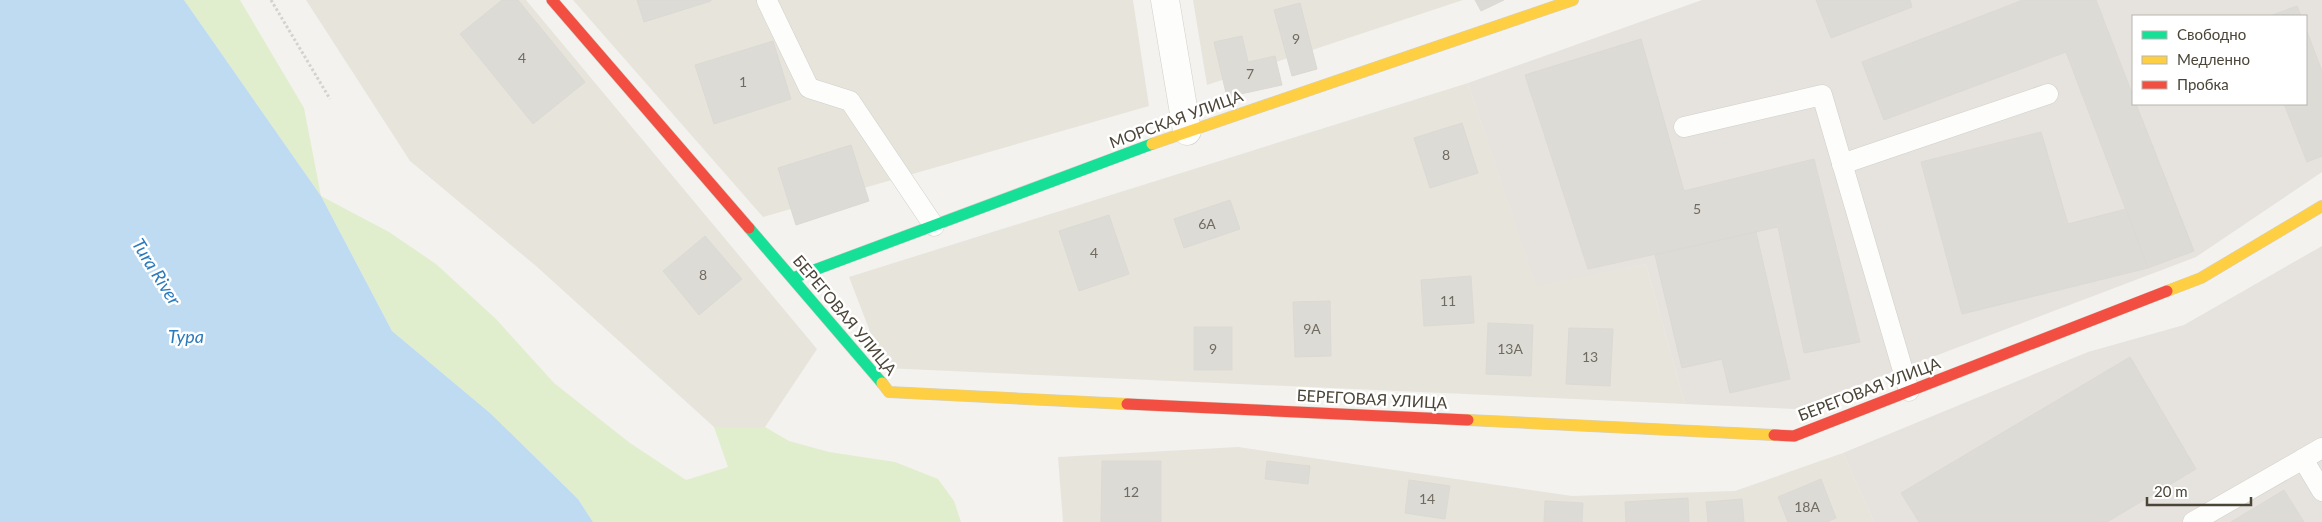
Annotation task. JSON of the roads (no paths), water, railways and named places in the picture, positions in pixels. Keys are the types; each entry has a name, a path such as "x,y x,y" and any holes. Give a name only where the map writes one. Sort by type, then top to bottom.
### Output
{"street":[{"name":"БЕРЕГОВАЯ УЛИЦА","path":"552,0 793,278 889,392 1794,436 2201,278 2322,206"},
{"path":"1165,0 1187,132"},
{"name":"МОРСКАЯ УЛИЦА","path":"793,278 1187,132 1573,0"}],"lane":[{"path":"767,1 808,88 850,101 934,226"},
{"path":"1842,164 2048,94"},
{"path":"1684,127 1822,95 1909,391"},
{"path":"2193,522 2322,448"},
{"path":"2303,459 2322,491"}],"water":[{"name":"Тура","path":"0,0 184,0 321,196 392,331 490,413 578,499 593,522 0,522"}],"water label":[{"name":"Tura River","path":"156,272"}]}
